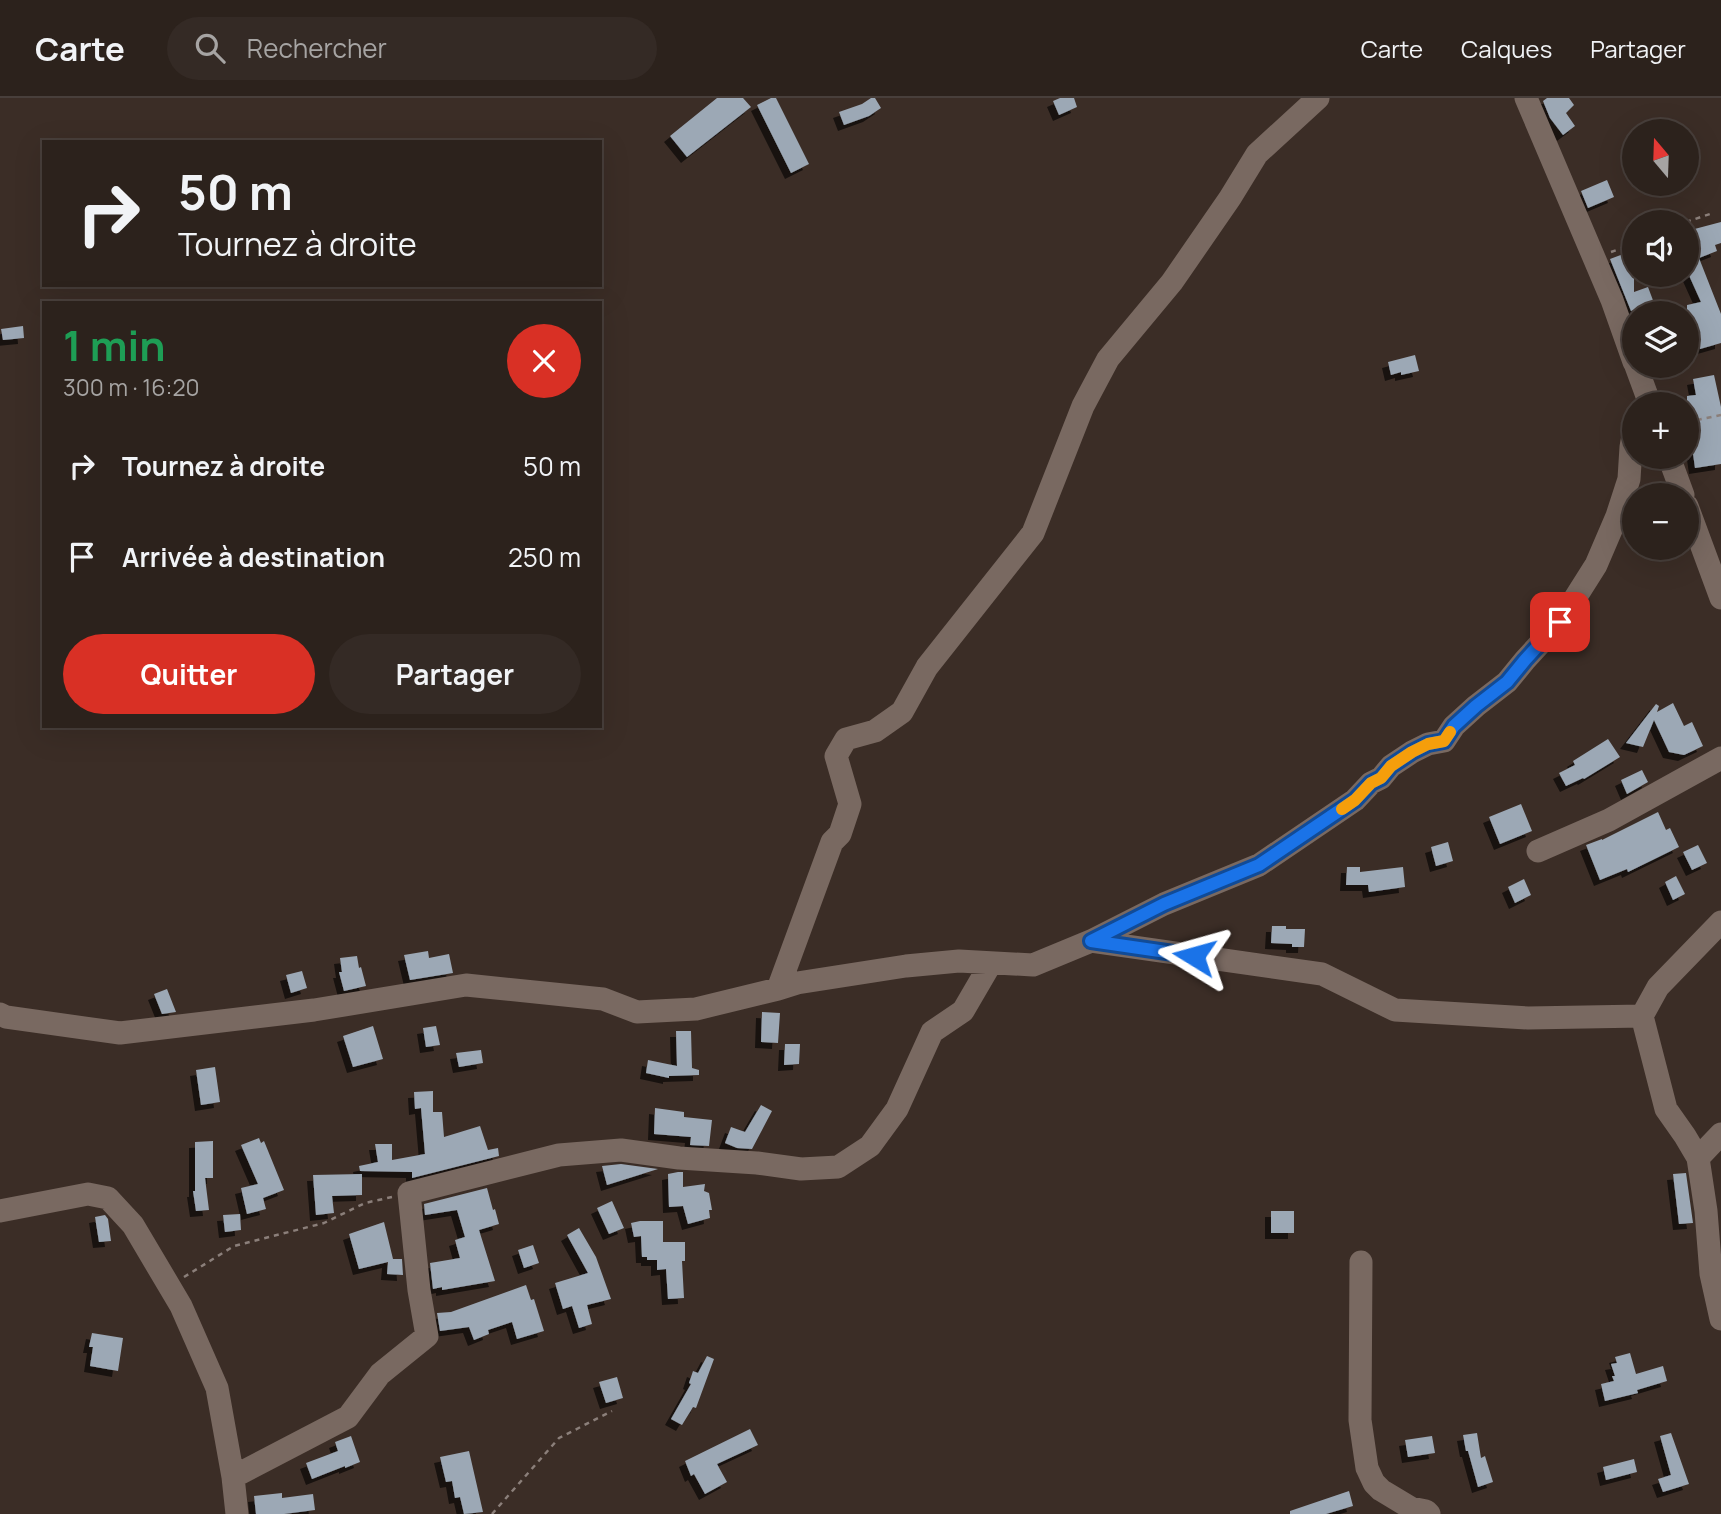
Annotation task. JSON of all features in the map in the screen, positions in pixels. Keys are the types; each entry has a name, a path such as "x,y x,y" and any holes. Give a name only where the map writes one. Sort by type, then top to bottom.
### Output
{"street":[{"path":"778,989 832,842 840,834 850,804 836,756 846,740 875,731 902,712 927,667 1033,533 1083,407 1108,359 1172,282 1257,154 1318,98"},
{"path":"1527,98 1622,328"},
{"path":"0,1014 120,1033 313,1010 466,985 603,999 637,1012 696,1009 797,983 906,966 959,961 1033,965 1091,941 1164,904 1259,865 1355,800 1391,766 1428,744 1444,741 1454,726 1507,682 1560,622 1596,565 1617,516 1630,469"},
{"path":"1699,538 1721,598"},
{"path":"1538,851 1609,820 1721,758"},
{"path":"1721,922 1658,987 1642,1016 1666,1110 1699,1158 1711,1274 1721,1319"},
{"path":"1091,941 1322,974 1395,1010 1528,1018 1642,1016"},
{"path":"233,1478 348,1417 380,1374 427,1336 419,1290 409,1193 559,1155 621,1150 801,1169 838,1167 870,1146 897,1109 932,1032 963,1011 991,963"},
{"path":"1699,1158 1721,1134"},
{"path":"0,1211 88,1194 108,1198 133,1225 181,1306 217,1388 237,1514"},
{"path":"1361,1262 1360,1420 1367,1468 1374,1483 1381,1490 1411,1508 1429,1514"}],"path":[{"path":"1699,218 1713,214"},
{"path":"1594,258 1622,248"},
{"path":"1699,420 1721,415"},
{"path":"170,1288 188,1273 234,1246 324,1223 366,1203 409,1193"},
{"path":"492,1514 559,1438 612,1411"}],"building":[{"path":"717,98 743,98 751,107 687,157 670,136"},
{"path":"776,98 809,164 791,173 757,105"},
{"path":"875,98 881,108 869,116 844,125 839,112"},
{"path":"1074,98 1077,107 1059,115 1053,101"},
{"path":"1547,98 1569,98 1574,105 1566,113 1575,126 1563,135 1550,118 1543,101"},
{"path":"1607,180 1614,197 1588,208 1581,191"},
{"path":"1721,222 1721,243 1715,245 1717,251 1699,258 1699,228"},
{"path":"1622,254 1622,287 1634,287 1634,292 1648,287 1653,301 1627,301 1610,259"},
{"path":"1699,258 1721,314 1721,343 1700,349 1699,302 1694,287 1699,287"},
{"path":"23,326 24,338 3,340 1,329"},
{"path":"1415,355 1419,371 1391,375 1388,362"},
{"path":"1714,375 1721,407 1721,464 1699,467 1699,392 1695,392 1693,379"},
{"path":"1673,703 1684,726 1692,722 1703,746 1684,755 1669,752 1654,720 1643,747 1626,743 1656,704 1659,706 1657,712"},
{"path":"1608,739 1620,757 1584,779 1566,786 1559,773 1575,765 1573,761"},
{"path":"1642,770 1648,782 1627,794 1621,780"},
{"path":"1521,804 1532,831 1500,844 1489,817"},
{"path":"1658,812 1666,830 1670,828 1679,847 1628,872 1627,869 1600,880 1586,845 1602,840"},
{"path":"1448,842 1453,861 1436,866 1431,847"},
{"path":"1698,845 1707,863 1692,870 1683,852"},
{"path":"1347,867 1360,867 1360,872 1403,867 1405,887 1369,892 1368,885 1346,885"},
{"path":"1676,876 1685,894 1673,900 1665,882"},
{"path":"1524,879 1531,895 1515,903 1508,887"},
{"path":"1272,926 1305,929 1304,947 1271,943"},
{"path":"428,951 429,958 449,954 453,973 410,980 404,955"},
{"path":"357,956 366,986 344,991 339,972 342,972 340,958"},
{"path":"302,971 307,988 291,993 286,975"},
{"path":"167,989 176,1012 162,1014 154,994"},
{"path":"762,1012 780,1013 778,1043 761,1042"},
{"path":"373,1026 383,1059 353,1067 343,1036"},
{"path":"436,1026 440,1045 426,1047 423,1028"},
{"path":"676,1031 691,1031 692,1068 699,1070 699,1075 669,1078 646,1073 648,1060 677,1066"},
{"path":"785,1044 800,1044 799,1064 784,1065"},
{"path":"481,1050 483,1063 459,1067 456,1053"},
{"path":"215,1067 220,1102 201,1105 196,1070"},
{"path":"433,1091 433,1112 442,1112 444,1137 480,1126 488,1150 498,1148 499,1156 412,1178 412,1172 360,1171 359,1166 378,1162 375,1144 392,1144 392,1160 425,1154 421,1108 415,1109 414,1092"},
{"path":"761,1105 772,1111 752,1149 737,1148 725,1143 731,1127 745,1132"},
{"path":"655,1108 684,1112 684,1117 712,1120 709,1146 690,1145 691,1137 654,1134"},
{"path":"259,1138 261,1143 264,1141 284,1190 263,1198 266,1209 247,1214 241,1188 258,1184 241,1145"},
{"path":"213,1141 213,1178 205,1178 209,1210 196,1211 193,1191 195,1142"},
{"path":"621,1164 658,1169 607,1185 602,1166"},
{"path":"683,1172 683,1187 705,1184 704,1191 709,1193 712,1210 709,1210 710,1218 688,1224 683,1206 669,1207 668,1174"},
{"path":"1686,1173 1693,1223 1679,1224 1673,1174"},
{"path":"362,1174 362,1195 332,1196 334,1213 316,1215 313,1175"},
{"path":"487,1188 499,1224 479,1230 495,1281 442,1290 442,1287 433,1289 430,1263 460,1258 455,1240 465,1237 457,1210 425,1215 424,1204"},
{"path":"612,1201 624,1228 609,1234 597,1208"},
{"path":"1271,1211 1294,1211 1294,1233 1271,1233"},
{"path":"240,1214 241,1230 225,1232 223,1215"},
{"path":"105,1215 111,1241 99,1242 95,1217"},
{"path":"663,1221 663,1242 685,1242 685,1261 682,1261 684,1298 668,1299 666,1269 657,1270 657,1260 642,1257 641,1236 634,1237 631,1223"},
{"path":"384,1222 393,1259 402,1259 403,1275 387,1274 388,1262 359,1269 349,1234"},
{"path":"579,1228 596,1257 611,1299 587,1305 592,1324 579,1328 572,1306 563,1309 555,1283 588,1273 567,1235"},
{"path":"533,1245 539,1263 524,1268 518,1250"},
{"path":"526,1285 531,1300 534,1299 544,1331 517,1339 512,1322 488,1330 489,1334 474,1340 469,1327 440,1331 437,1313 451,1312"},
{"path":"92,1333 123,1338 118,1371 90,1366 93,1347 89,1347"},
{"path":"1630,1353 1636,1374 1663,1366 1667,1381 1637,1390 1638,1393 1605,1401 1601,1384 1614,1381 1611,1364 1617,1363 1615,1357"},
{"path":"707,1356 714,1359 696,1408 693,1407 682,1425 671,1419 691,1384 689,1383 693,1371 698,1373"},
{"path":"617,1377 623,1398 606,1403 599,1382"},
{"path":"750,1429 758,1445 717,1464 727,1482 705,1494 694,1474 691,1476 685,1461"},
{"path":"1477,1433 1481,1458 1485,1456 1493,1482 1478,1487 1463,1435"},
{"path":"1671,1433 1689,1484 1663,1492 1658,1479 1671,1475 1660,1436"},
{"path":"351,1436 360,1462 312,1479 306,1463 338,1451 335,1442"},
{"path":"1432,1436 1435,1453 1408,1457 1405,1440"},
{"path":"469,1451 483,1512 464,1514 460,1497 455,1498 452,1481 446,1482 440,1457"},
{"path":"1634,1459 1637,1472 1606,1480 1603,1467"},
{"path":"1349,1491 1353,1506 1326,1514 1290,1514 1290,1511"},
{"path":"282,1493 282,1498 313,1494 315,1510 256,1514 254,1496"}],"slow traffic":[{"path":"1342,809 1371,783 1381,778 1391,766 1428,744 1444,741 1450,732"}],"route":[{"path":"1194,956 1091,941 1164,904 1259,865 1355,800 1391,766 1428,744 1444,741 1454,726 1507,682 1560,622"}]}
